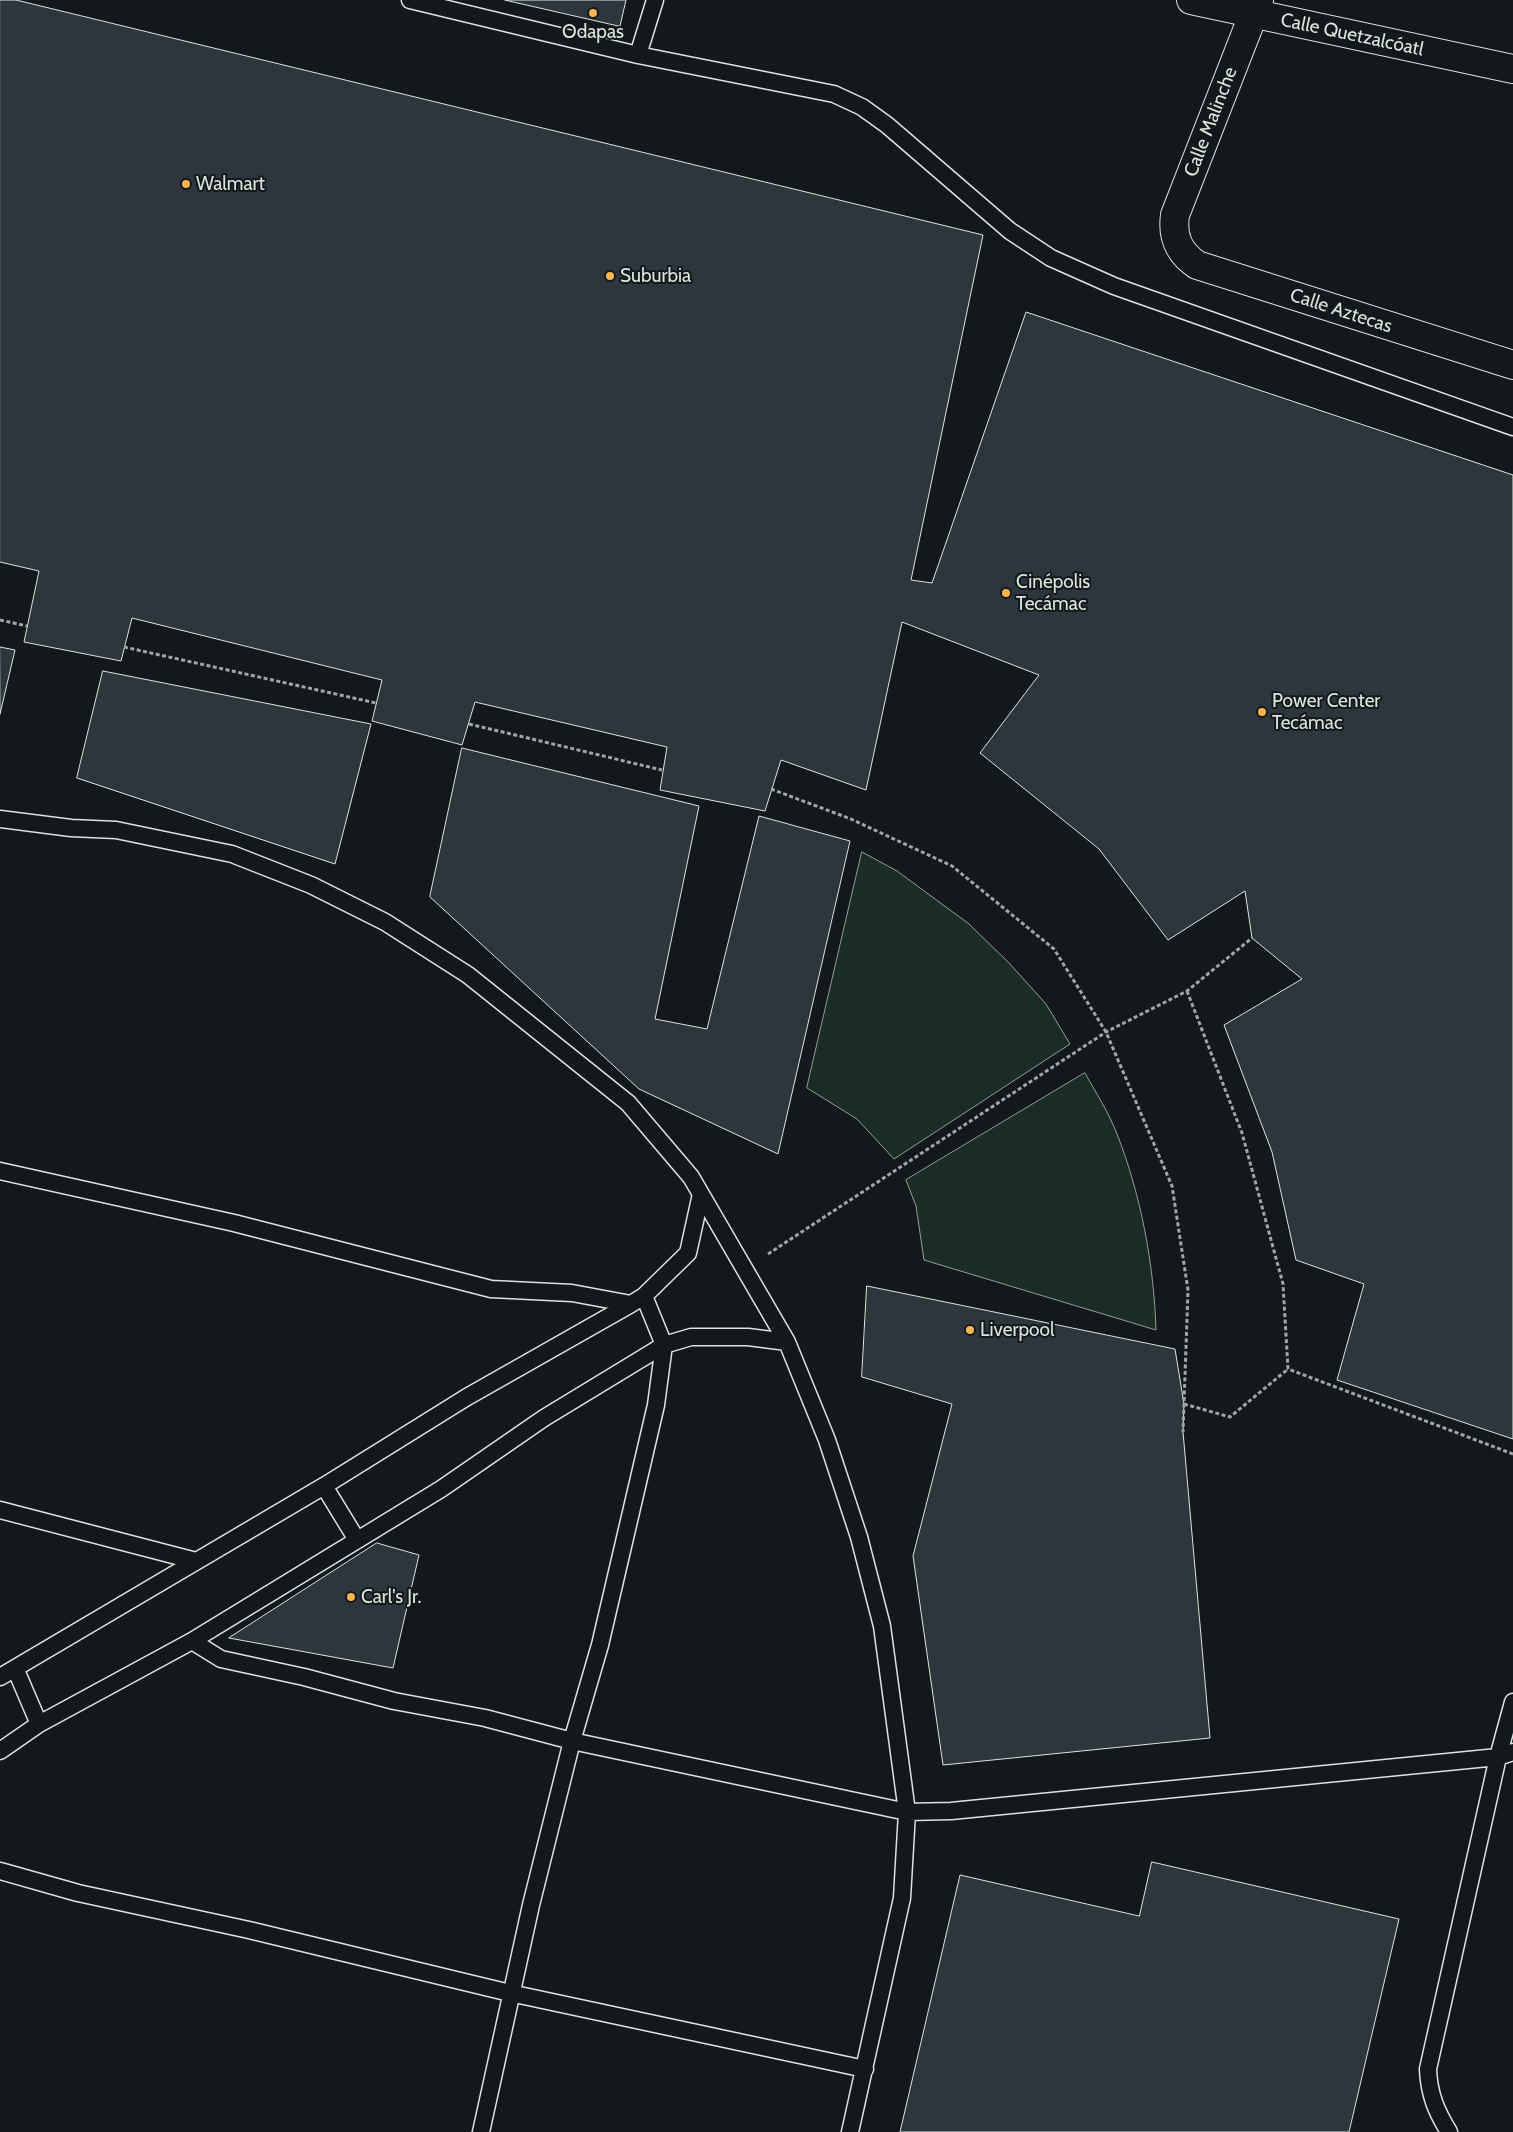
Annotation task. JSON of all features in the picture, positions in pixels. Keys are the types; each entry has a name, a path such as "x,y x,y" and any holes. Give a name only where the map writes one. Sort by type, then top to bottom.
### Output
{"street":[{"name":"Calle Quetzalcóatl","path":"1191,0 1256,7 1513,69"},
{"name":"Calle Malinche","path":"1178,244 1173,230 1175,215 1256,7"},
{"name":"Calle Aztecas","path":"1178,244 1185,257 1196,265 1513,365"}],"lane":[{"path":"410,0 638,55 834,94 862,107 887,125 1010,230 1051,258 1114,286 1513,427"},
{"path":"638,55 655,0"},
{"path":"0,819 71,828 116,830 232,854 310,885 385,922 468,975 628,1103 691,1177 787,1342 827,1440 859,1537 880,1617 908,1812 902,1898 850,2132"},
{"path":"0,1170 234,1223 491,1289 572,1293 638,1300"},
{"path":"0,1677 324,1486 467,1397 638,1300 688,1253 701,1194"},
{"path":"481,2132 496,2071 510,1993 572,1741 600,1644 656,1405 664,1345 638,1300"},
{"path":"0,1751 39,1724 192,1641 441,1489 544,1418 664,1345 691,1337 748,1337 787,1342"},
{"path":"324,1486 357,1540"},
{"path":"0,1510 196,1561"},
{"path":"192,1641 221,1660 304,1677 394,1701 485,1718 572,1741 908,1812 951,1812 1506,1754"},
{"path":"15,1668 39,1724"},
{"path":"1449,2132 1436,2111 1429,2091 1428,2069 1506,1754 1513,1702"},
{"path":"0,1871 78,1893 249,1930 510,1993 865,2069"}],"path":[{"path":"0,620 28,626"},
{"path":"124,647 376,702"},
{"path":"469,724 662,770"},
{"path":"771,790 851,819 952,866 1054,949 1106,1032 1172,1186 1188,1290 1183,1432"},
{"path":"744,1269 1106,1032 1187,991 1252,938"},
{"path":"1187,991 1242,1133 1280,1274 1288,1369"},
{"path":"1184,1404 1230,1417 1288,1369"},
{"path":"1288,1369 1513,1454"}],"green space":[{"path":"862,852 897,871 969,924 1009,963 1046,1004 1070,1044 894,1159 857,1119 807,1088"},
{"path":"1085,1073 1114,1126 1133,1181 1145,1230 1155,1305 1156,1330 924,1260 916,1206 906,1180"}],"building":[{"name":"Power Center Tecámac","path":"0,0 16,0 983,235 911,580 932,583 1026,312 1513,475 1513,1439 1337,1380 1364,1284 1296,1260 1272,1152 1224,1025 1302,979 1252,938 1245,891 1168,940 1099,849 980,753 1039,675 902,622 866,790 781,760 765,811 660,790 667,747 475,702 462,745 372,721 382,680 132,618 121,661 24,642 39,571 0,562"},
{"name":"Odapas","path":"505,0 626,0 620,26"},
{"path":"0,647 15,650 0,714"},
{"path":"103,671 371,724 335,864 77,778"},
{"path":"462,748 699,806 655,1019 707,1029 759,816 850,841 778,1154 639,1089 430,897"},
{"path":"867,1286 1175,1349 1184,1404 1183,1432 1210,1738 943,1765 913,1556 952,1404 862,1377"},
{"name":"Carl's Jr.","path":"377,1543 419,1555 393,1668 229,1638"},
{"path":"1152,1862 1399,1919 1349,2132 900,2132 960,1875 1139,1916"}],"place":[{"name":"Odapas","path":"593,13"},
{"name":"Walmart","path":"186,184"},
{"name":"Suburbia","path":"610,276"},
{"name":"Cinépolis Tecámac","path":"1006,593"},
{"name":"Power Center Tecámac","path":"1262,712"},
{"name":"Liverpool","path":"970,1330"},
{"name":"Carl's Jr.","path":"351,1597"}]}
